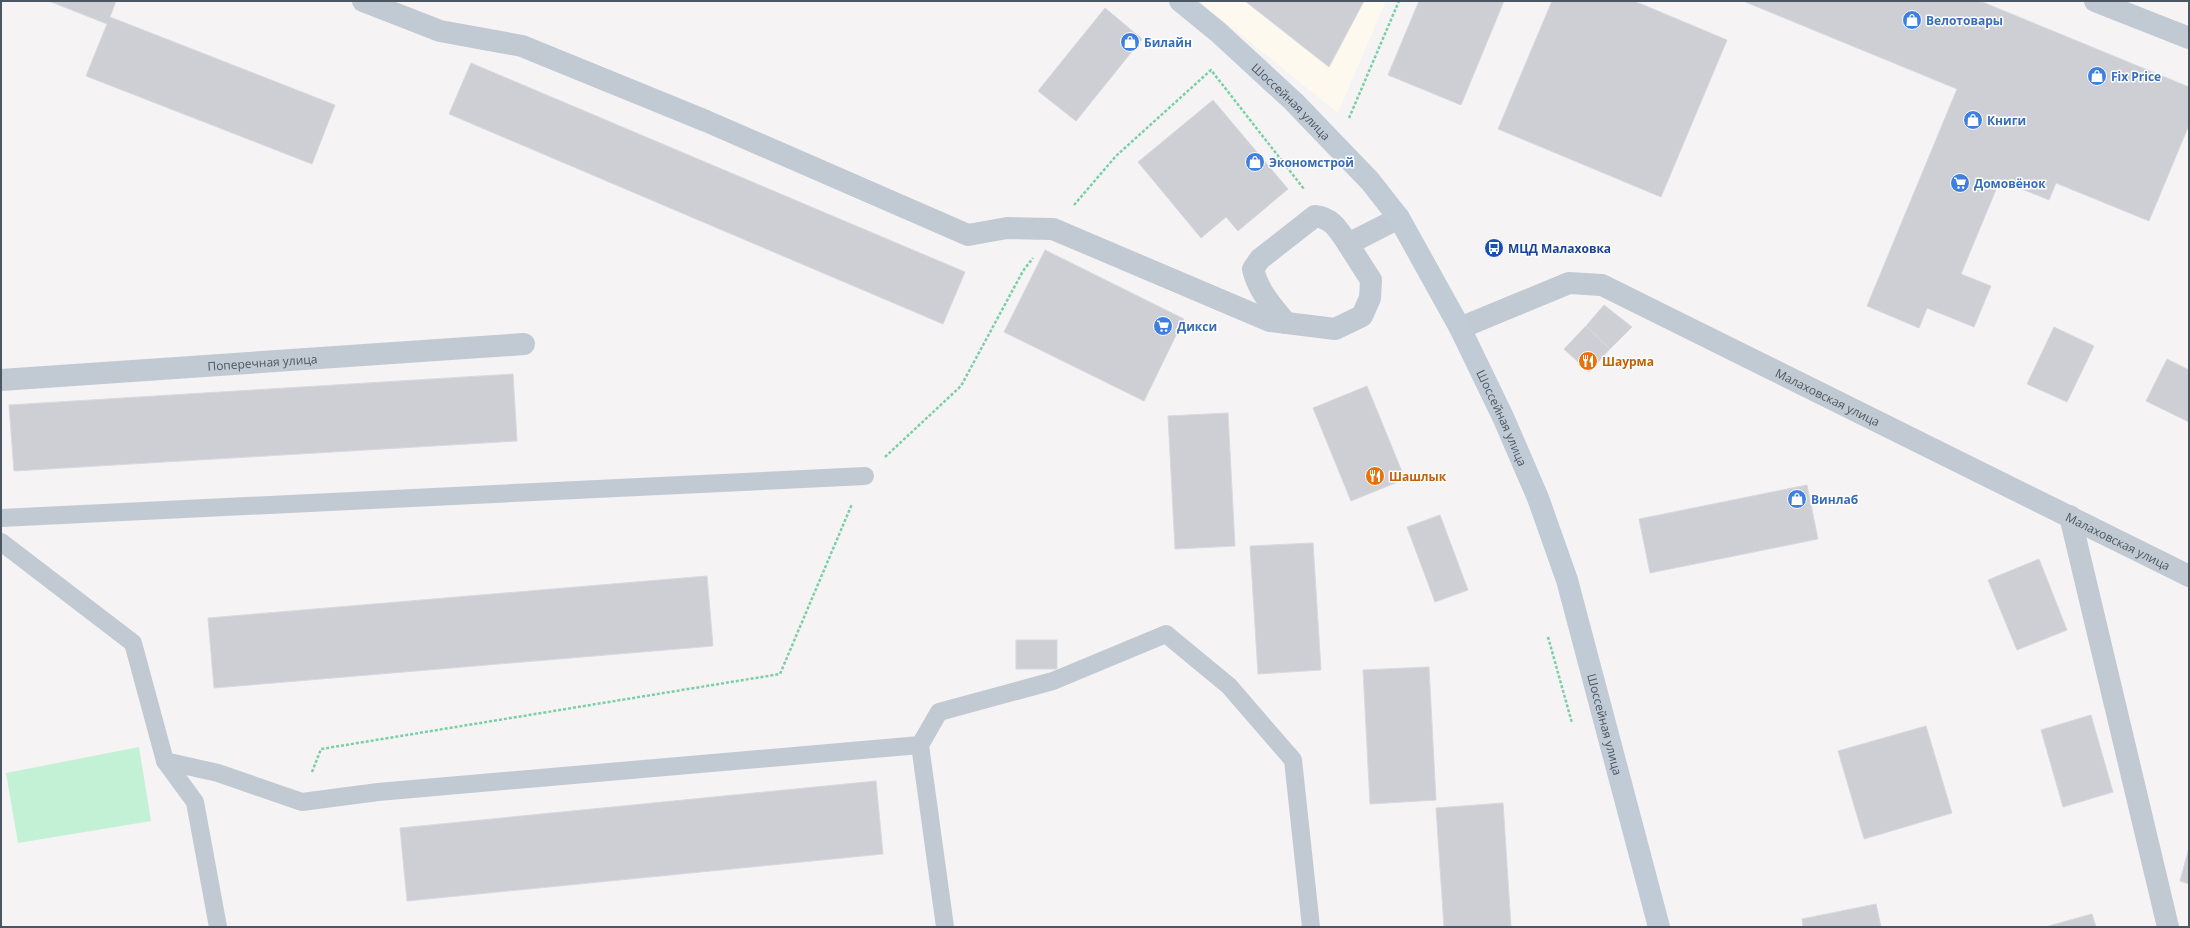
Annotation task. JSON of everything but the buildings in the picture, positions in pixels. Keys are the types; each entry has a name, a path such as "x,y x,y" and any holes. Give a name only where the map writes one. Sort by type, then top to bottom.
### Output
{"main road":[{"name":"Шоссейная улица","path":"1180,1 1218,32 1294,102 1370,181 1399,218 1460,328 1503,417 1538,498 1567,580 1659,927"}],"street":[{"path":"363,1 440,31 522,46 706,121 968,235 1007,228 1053,230 1270,321 1335,330 1362,316 1370,298 1371,280 1335,225 1326,217 1315,216 1260,259 1253,269 1256,281 1268,301 1286,323"},
{"path":"2095,1 2189,38"},
{"path":"1348,244 1399,218"},
{"name":"Малаховская улица","path":"1460,328 1569,284 1602,285 2189,576"},
{"name":"Поперечная улица","path":"1,380 524,344"},
{"path":"2070,516 2168,927"}],"lane":[{"path":"1,518 864,476"},
{"path":"1,542 133,643 166,761 195,802 218,927"},
{"path":"945,927 920,745 939,712 1053,681 1166,634 1229,686 1293,760 1312,927"},
{"path":"166,761 218,773 302,802 378,792 920,745"}],"path":[{"path":"1347,122 1399,1"}],"shaded area":[{"path":"1199,1 1386,1 1338,113"}],"green space":[{"path":"139,747 151,821 18,843 6,773"}],"place":[{"name":"Велотовары","path":"1912,20"},
{"name":"Билайн","path":"1130,42"},
{"name":"Fix Price","path":"2097,76"},
{"name":"Книги","path":"1973,120"},
{"name":"Экономстрой","path":"1255,162"},
{"name":"Домовёнок","path":"1960,183"},
{"name":"МЦД Малаховка","path":"1494,248"},
{"name":"Дикси","path":"1163,326"},
{"name":"Шаурма","path":"1588,361"},
{"name":"Шашлык","path":"1375,476"},
{"name":"Винлаб","path":"1797,499"}]}
